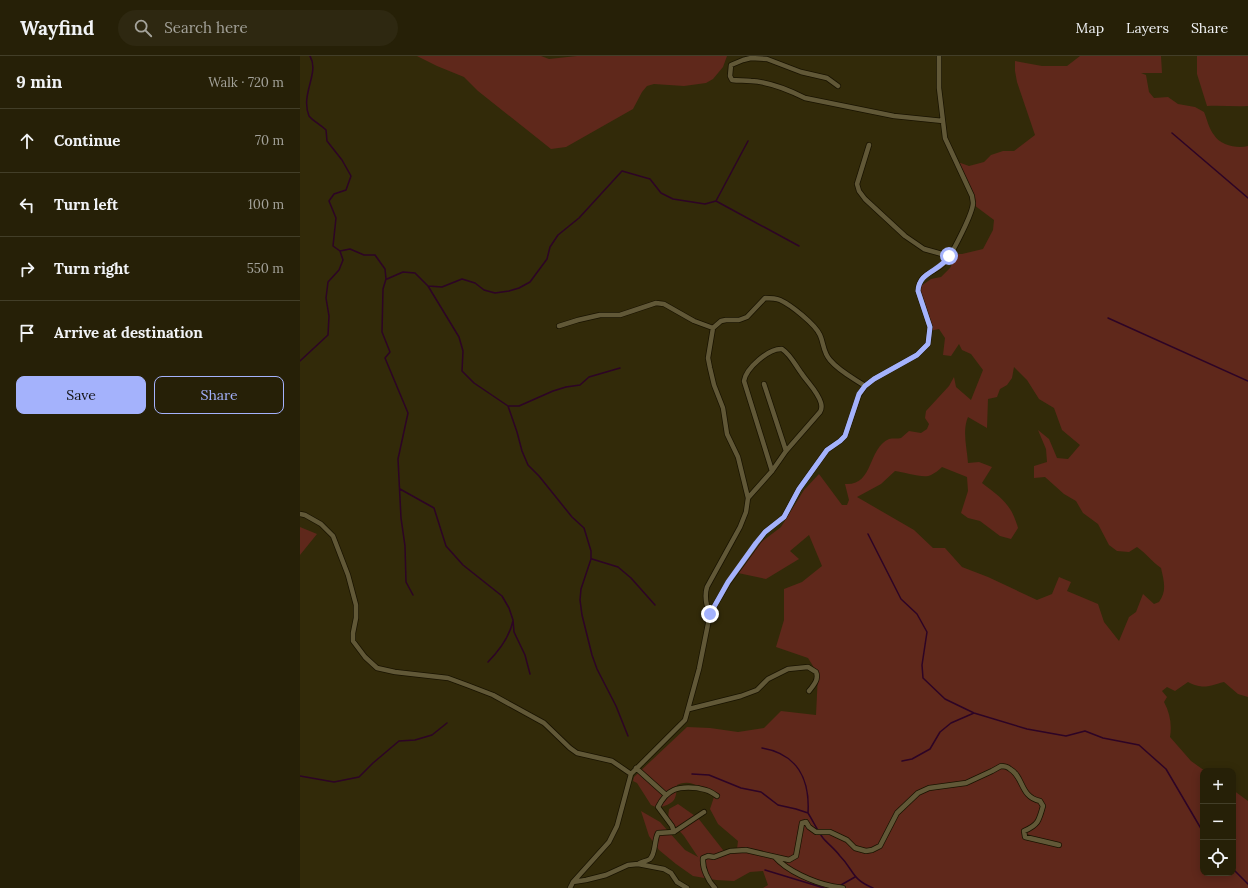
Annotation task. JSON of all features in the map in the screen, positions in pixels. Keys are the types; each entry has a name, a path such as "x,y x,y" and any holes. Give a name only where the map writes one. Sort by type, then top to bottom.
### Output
{"street":[{"path":"570,888 573,882 609,842 617,826 631,774 685,720 699,669 710,614 728,582 765,532 784,517 799,489 827,450 845,436 859,394 865,386 874,379 917,355 928,344 930,327 918,291 918,284 921,279 946,261 954,249 973,202 972,196 945,138 939,88 939,56"},
{"path":"838,86 827,78 800,72 766,59 751,58 731,65 730,76 732,80 762,83 792,92 805,98 894,116 943,121"},
{"path":"869,145 858,184 859,192 905,236 924,249 949,256"},
{"path":"710,614 704,594 740,527 746,512 748,498 738,457 727,434 723,408 714,385 710,368 708,358 713,328 721,321 739,320 747,317 765,298 773,298 781,301 806,318 817,330 820,335 825,354 837,368 865,386"},
{"path":"559,326 600,315 620,315 656,303 664,304 694,321 713,328"},
{"path":"748,498 772,471 786,451 822,408 815,391 793,360 784,350 779,348 764,355 746,375 744,381 772,471"},
{"path":"764,384 786,451"},
{"path":"300,514 305,515 321,524 333,536 348,575 356,606 353,641 364,657 377,668 395,672 448,678 493,695 544,723 577,753 612,761 631,774"},
{"path":"689,709 741,696 757,690 768,679 788,669 808,667 816,672 818,675 815,683 809,691"},
{"path":"715,888 711,884 702,864 703,858 708,856 714,857 730,851 746,850 789,860 796,856 802,823 806,822 809,827 816,832 830,832 847,840 855,848 866,851 872,850 880,846 897,813 918,793 929,788 966,783 1000,766 1010,768 1018,777 1022,788 1032,799 1040,801 1043,806 1038,822 1031,828 1024,831 1025,837 1060,845"},
{"path":"636,768 666,795"},
{"path":"674,832 672,826 658,807 666,795 676,788 686,787 710,790 717,796"},
{"path":"638,864 650,858 653,853 658,833 674,832 704,812"},
{"path":"775,857 786,868 813,881 843,888"},
{"path":"573,882 606,874 628,865 638,864 664,869 671,873 677,882 686,888"}],"shaded area":[{"path":"417,56 541,56 549,59 577,56 727,56 723,67 713,79 706,83 684,86 654,84 647,86 633,109 566,147 551,149 478,91 464,77"},
{"path":"1080,56 1161,56 1162,73 1141,73 1146,75 1149,92 1154,98 1168,97 1178,104 1195,107 1204,112 1212,133 1224,144 1239,147 1248,146 1248,697 1238,694 1224,682 1202,687 1188,682 1175,691 1167,687 1162,691 1167,697 1164,702 1170,719 1170,737 1191,761 1201,768 1200,876 1236,876 1236,792 1248,801 1248,888 763,888 768,885 763,871 750,872 734,881 693,876 659,850 649,836 641,811 660,822 685,850 698,857 684,836 668,818 669,809 678,804 698,818 723,850 730,852 737,849 738,841 718,824 710,809 714,797 696,785 682,783 677,785 676,795 673,801 668,805 658,808 651,805 637,783 633,781 634,777 687,727 710,728 738,732 764,728 781,711 816,715 818,674 808,658 776,647 784,620 784,589 802,582 822,566 809,535 790,551 799,559 766,579 738,573 756,546 781,527 804,490 819,474 842,505 847,505 849,500 845,484 854,483 861,479 866,473 877,451 882,444 889,439 901,438 909,431 921,433 927,429 929,424 925,418 926,411 949,386 954,377 956,387 971,400 983,370 971,354 962,350 959,344 951,356 943,355 945,338 939,329 929,331 918,295 921,286 931,279 941,277 950,268 957,254 983,249 993,230 994,220 974,205 955,161 969,166 984,162 991,155 1003,151 1014,151 1035,135 1017,82 1015,61 1042,66 1067,66","holes":["1014,367 1027,380 1039,399 1054,408 1062,430 1080,445 1068,459 1057,458 1049,439 1038,430 1046,449 1047,462 1034,466 1034,478 1045,477 1064,494 1076,501 1083,513 1098,524 1109,545 1117,551 1129,552 1137,547 1161,568 1164,586 1162,598 1159,602 1154,604 1143,594 1136,612 1129,617 1119,641 1104,622 1098,604 1067,591 1071,582 1059,577 1052,594 1037,600 988,577 962,567 945,548 933,548 914,530 857,497 881,484 895,471 919,476 928,476 942,467 967,477 968,491 961,513 968,518 980,521 1000,536 1011,539 1018,528 1009,507 982,483 992,467 979,462 968,463 965,440 966,422 968,417 987,428 988,399 997,397 1000,389 1007,385 1012,378"]},
{"path":"1197,56 1248,56 1248,106 1207,106 1197,74"},
{"path":"300,527 317,534 300,555"}],"waterway":[{"path":"310,56 313,69 307,100 309,116 326,130 327,141 342,160 351,176 346,190 334,194 329,201 336,218 333,246 340,251 350,249 364,255 375,255 385,269 386,279 383,289 382,332 390,352 385,358 408,413 398,459 401,518 405,546 406,582 413,595"},
{"path":"1172,133 1248,198"},
{"path":"428,286 442,287 462,279 475,283 484,290 495,293 519,288 530,282 547,259 550,247 558,235 579,218 622,171 650,179 661,193 673,199 705,204 716,201 748,141"},
{"path":"716,201 799,246"},
{"path":"300,361 328,335 329,316 326,298 328,282 339,270 343,260 340,251"},
{"path":"387,279 403,272 415,273 428,286 459,337 463,351 462,371 474,383 508,406 528,465 539,476 572,517 584,528 591,551 591,559 581,589 580,600 582,615 597,669 616,706 628,736"},
{"path":"1108,318 1248,381"},
{"path":"509,406 519,406 553,391 580,385 589,377 620,368"},
{"path":"400,489 434,508 446,546 463,565 502,596 509,608 513,620 514,632 525,655 530,674"},
{"path":"868,534 901,599 917,614 927,632 922,665 923,678 945,699 974,713 1027,729 1066,736 1085,731 1103,738 1139,745 1166,769 1200,827"},
{"path":"592,559 618,567 631,578 655,605"},
{"path":"488,662 504,643 513,621"},
{"path":"902,761 912,759 930,749 940,732 951,723 974,713"},
{"path":"300,776 334,782 359,777 399,741 415,740 432,735 447,723"},
{"path":"762,748 774,751 784,756 799,770 807,789 808,813"},
{"path":"692,774 709,775 741,788 761,792 778,805 808,813 823,838 845,861 857,878 873,888"},
{"path":"765,870 824,888"},
{"path":"1236,872 1248,884"},
{"path":"841,885 855,877"}],"route":[{"path":"710,614 728,582 756,543 765,532 784,517 799,489 812,473 827,450 845,436 859,394 865,386 874,379 917,355 928,344 930,327 918,291 918,284 921,279 946,261 949,256"}]}
